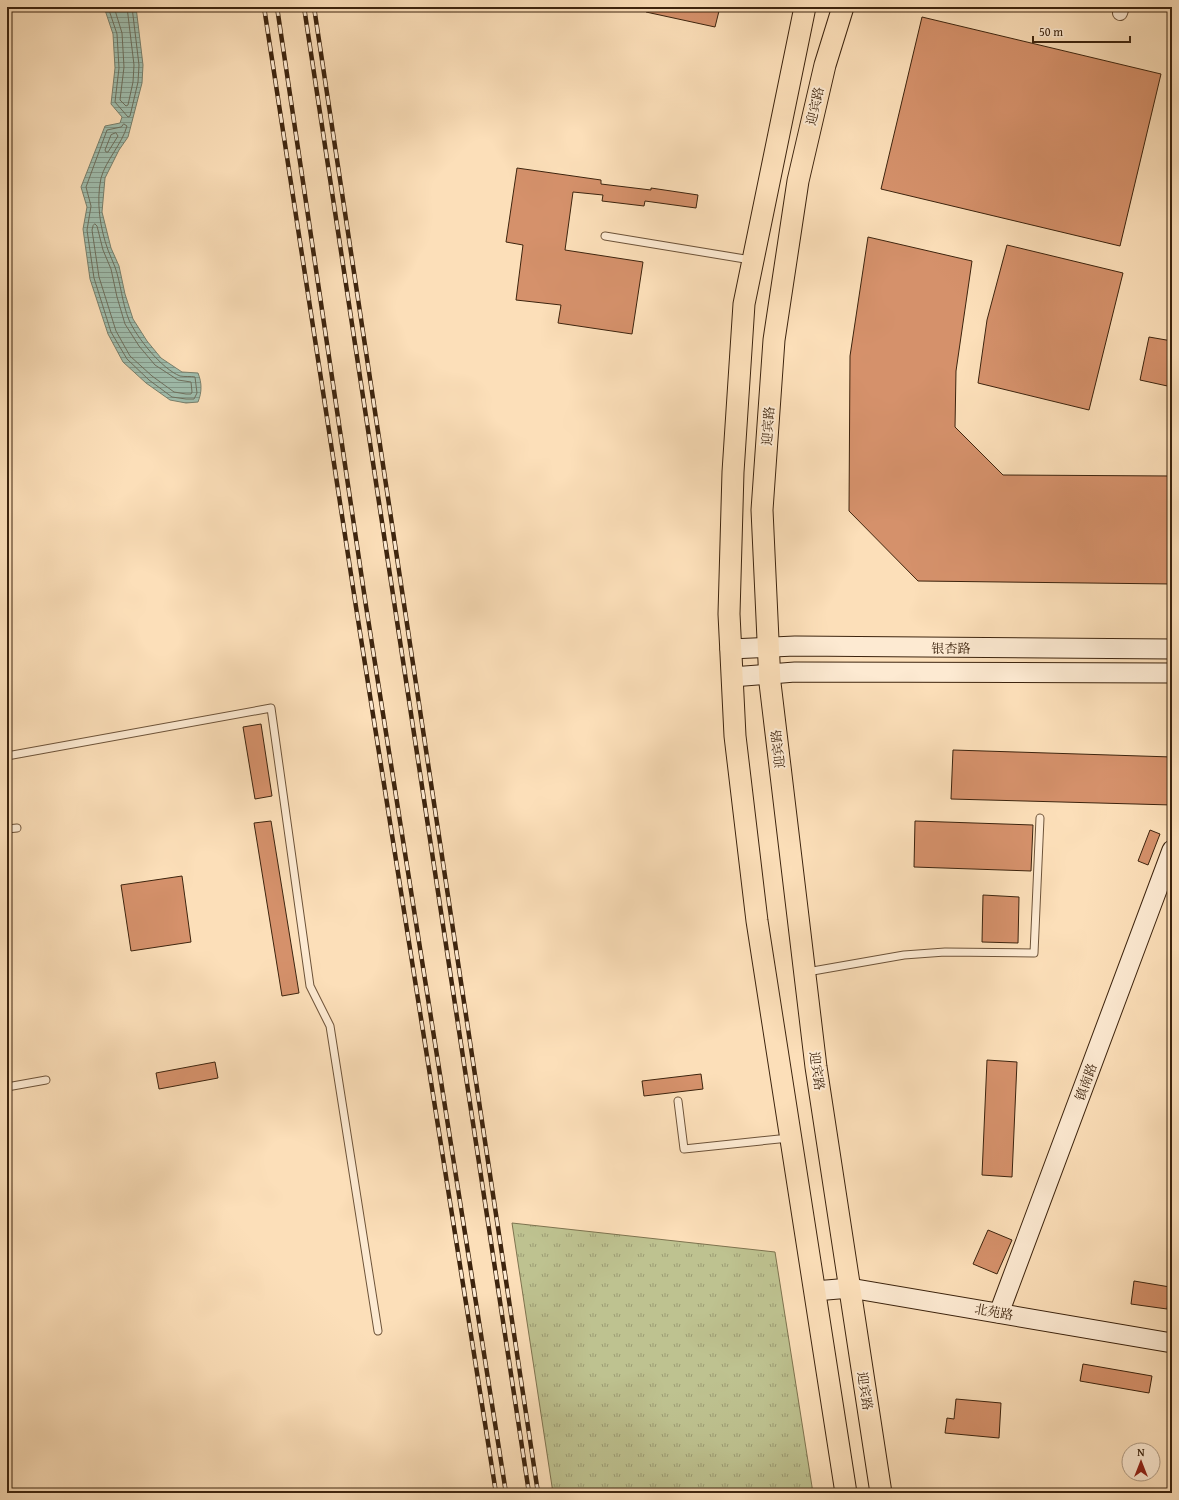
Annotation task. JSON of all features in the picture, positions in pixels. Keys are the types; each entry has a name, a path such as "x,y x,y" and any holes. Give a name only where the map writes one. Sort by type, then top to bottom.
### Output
{"main road":[{"path":"805,7 744,304 733,472 728,614 735,736 757,921 846,1493"},
{"name":"迎宾路","path":"843,7 824,65 798,181 774,340 762,510 770,674 816,1067 881,1493"}],"street":[{"name":"银杏路","path":"730,649 795,646 1172,649"},
{"name":"银杏路","path":"732,677 795,672 1172,673"},
{"name":"镇南路","path":"999,1313 1172,850"},
{"name":"北苑路","path":"815,1291 850,1288 1172,1343"}],"lane":[{"path":"605,236 753,261"},
{"path":"7,756 271,708 310,986 330,1026 378,1331"},
{"path":"805,973 904,955 945,952 1034,953 1040,818"},
{"path":"7,830 18,828"},
{"path":"7,1086 46,1080"},
{"path":"678,1101 684,1149 791,1138"}],"green space":[{"path":"512,1223 775,1252 813,1493 553,1493"}],"water":[{"path":"104,7 136,7 143,65 142,83 128,137 119,150 105,178 102,212 111,248 119,266 125,294 133,319 147,341 161,358 182,372 198,373 201,388 198,402 186,403 170,400 146,383 123,362 108,334 90,279 83,229 87,207 81,187 105,126 120,123 122,117 111,104 115,68 113,34"}],"building":[{"path":"647,7 720,7 715,27 646,12"},
{"path":"922,17 1161,74 1120,246 881,189"},
{"path":"517,168 601,180 601,184 651,190 651,188 698,195 696,208 645,201 644,206 602,201 603,195 573,192 565,250 643,262 632,334 558,323 561,305 516,300 523,245 506,242"},
{"path":"868,237 972,261 956,371 955,427 1003,475 1172,476 1172,584 918,581 849,511 850,356"},
{"path":"1007,245 1123,273 1089,410 978,383 987,320"},
{"path":"1149,337 1172,341 1172,387 1140,380"},
{"path":"261,724 272,796 255,799 243,727"},
{"path":"953,750 1172,757 1172,805 951,799"},
{"path":"271,821 299,993 282,996 254,823"},
{"path":"915,821 1033,825 1031,871 914,867"},
{"path":"1150,830 1160,834 1148,865 1138,861"},
{"path":"182,876 191,942 131,951 121,885"},
{"path":"983,895 1019,897 1018,943 982,942"},
{"path":"987,1060 1017,1062 1012,1177 982,1175"},
{"path":"215,1062 218,1078 159,1089 156,1073"},
{"path":"701,1074 703,1089 644,1096 642,1081"},
{"path":"988,1230 1012,1240 997,1274 973,1264"},
{"path":"1134,1281 1170,1287 1167,1309 1131,1304"},
{"path":"1083,1364 1152,1376 1149,1393 1080,1381"},
{"path":"956,1399 1001,1403 999,1438 945,1433 947,1418 954,1419"}],"railway":[{"path":"264,7 356,607 496,1493"},
{"path":"277,7 366,606 506,1493"},
{"path":"304,7 529,1493"},
{"path":"314,7 538,1493"}]}
